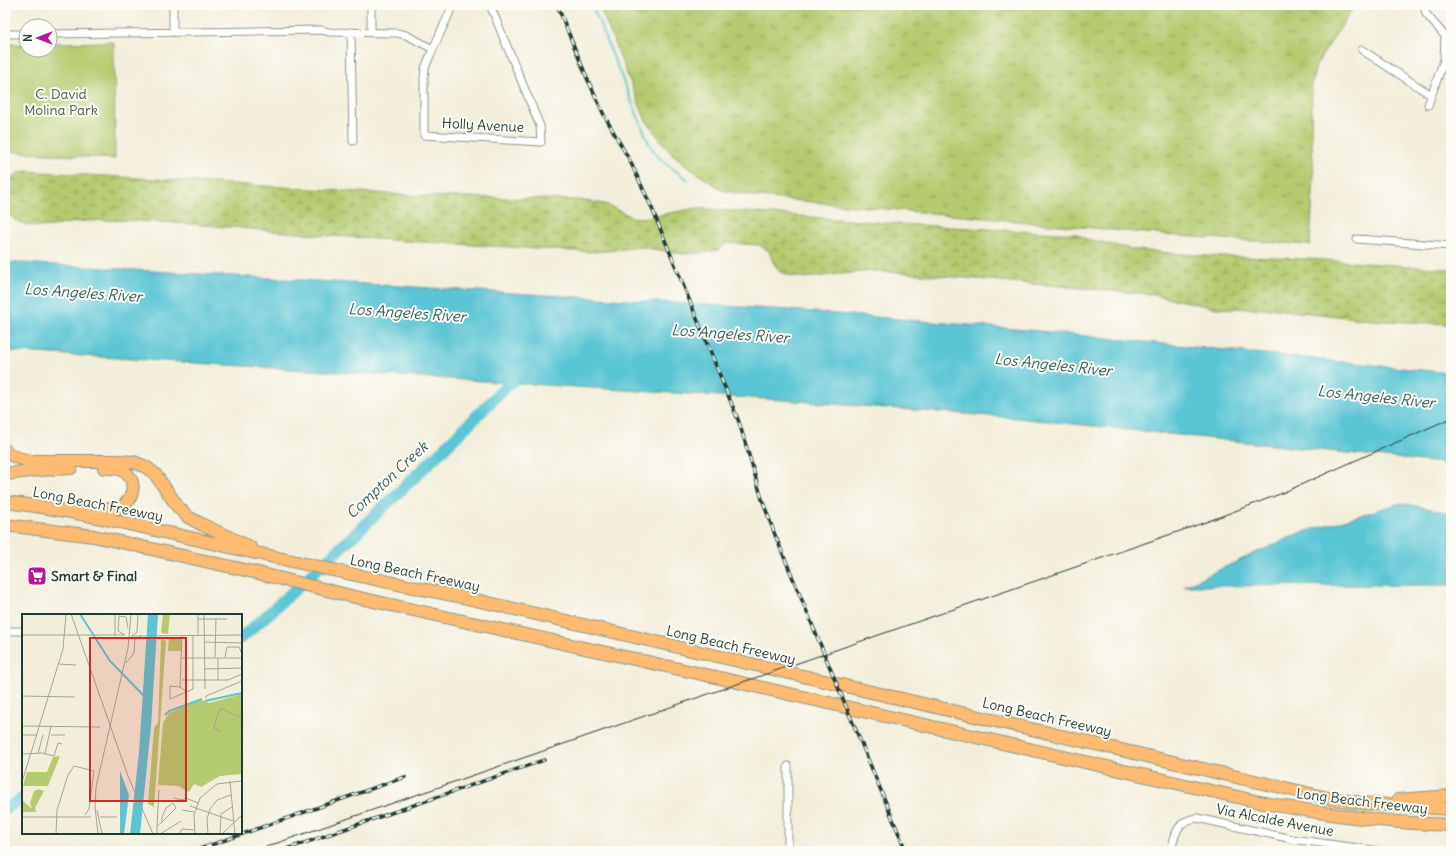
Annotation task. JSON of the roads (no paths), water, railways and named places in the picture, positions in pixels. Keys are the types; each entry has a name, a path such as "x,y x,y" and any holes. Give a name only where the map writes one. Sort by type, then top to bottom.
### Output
{"highway":[{"path":"5,450 8,454 20,459 32,461 134,462 146,467 155,474 178,507 188,517 271,556"},
{"path":"5,474 67,468 117,468 125,472 132,482 133,490 131,497 126,504 120,507 111,509 29,505"},
{"name":"Long Beach Freeway","path":"5,502 86,515 374,580 467,598 1332,799 1361,803 1451,809"},
{"name":"Long Beach Freeway","path":"5,525 94,536 258,573 355,597 732,681 1259,802 1346,817 1390,822 1451,825"},
{"path":"1361,803 1451,796"}],"street":[{"path":"173,5 173,32"},
{"path":"371,5 371,32"},
{"path":"58,34 322,30 396,33 406,36 433,50 453,5"},
{"name":"Holly Avenue","path":"433,50 425,68 424,135 541,142 540,126 490,5"},
{"path":"1424,5 1426,14 1445,36 1444,60 1428,105"},
{"path":"351,32 353,141"},
{"path":"5,34 18,34"},
{"path":"1362,50 1431,95"},
{"path":"1357,239 1451,246"},
{"path":"5,631 22,631"},
{"path":"788,766 788,851"},
{"name":"Via Alcalde Avenue","path":"1171,851 1178,828 1183,822 1189,819 1197,818 1292,839 1379,851"}],"water":[{"name":"Los Angeles River","path":"5,262 790,310 1028,330 1451,373 1451,464 1017,418 782,400 5,351"},
{"path":"1401,503 1451,513 1451,585 1184,586 1297,534"}],"waterway":[{"path":"592,5 650,146 661,160 688,180"},
{"name":"Compton Creek","path":"242,637 378,513 511,382 521,369"},
{"name":"Compton Creek","path":"5,809 22,799"}],"tram line":[{"path":"254,851 1206,522 1280,494 1451,418"}],"railway":[{"path":"557,5 604,115 630,161 651,206 739,422 762,499 775,535 906,851"},
{"path":"281,851 544,760"},
{"path":"194,851 405,777"}],"place":[{"name":"Smart & Final","path":"37,576"}],"park label":[{"name":"C. David Molina Park","path":"61,102"}]}
